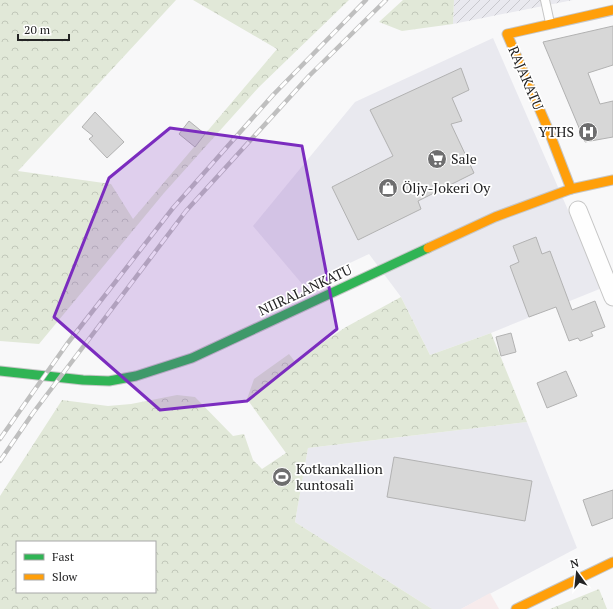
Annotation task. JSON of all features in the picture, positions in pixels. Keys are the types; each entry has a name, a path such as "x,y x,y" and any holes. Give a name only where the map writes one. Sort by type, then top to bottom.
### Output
{"main road":[{"path":"550,24 613,10"},
{"name":"RAJAKATU","path":"550,24 507,34 548,129 571,189"},
{"name":"NIIRALANKATU","path":"0,371 83,380 109,381 136,376 182,362 495,217 571,189 613,180"},
{"path":"516,609 613,562"}],"street":[{"path":"578,210 613,297"}],"lane":[{"path":"545,0 550,24"}],"highlighted area":[{"path":"170,128 302,146 337,329 247,401 160,410 54,317 109,178"}],"shaded area":[{"path":"454,0 573,0 453,24"},
{"path":"493,38 602,288 491,333 430,355 401,297 369,254 303,285 253,226 355,102"},
{"path":"527,422 577,548 461,609 432,609 295,522 308,448"},
{"path":"490,593 499,609 461,609"}],"green space":[{"path":"0,0 176,0 18,171 111,184 133,219 277,49 193,0 349,0 259,87 164,193 39,344 0,341"},
{"path":"403,0 454,0 453,24 402,31 379,22"},
{"path":"401,297 430,355 491,333 527,422 308,448 295,522 432,609 0,609 0,496 62,400 108,406 131,404 177,395 195,397 233,436 244,434 253,460 262,469 286,453 247,399 254,379 289,354 296,363 316,347 346,327"},
{"path":"599,589 607,609 550,609"}],"building":[{"path":"613,26 613,65 588,73 600,104 613,101 613,137 585,142 543,42"},
{"path":"461,68 469,90 452,98 462,121 451,124 474,173 418,201 421,209 358,240 332,187 393,156 370,110"},
{"path":"95,112 124,142 107,158 89,139 93,136 82,127"},
{"path":"189,121 205,134 195,147 179,134"},
{"path":"536,237 542,254 550,251 572,310 595,301 605,327 591,332 593,336 580,341 578,338 569,341 556,307 529,317 510,266 519,262 513,246"},
{"path":"511,333 516,352 501,356 496,337"},
{"path":"566,371 577,396 547,408 537,383"},
{"path":"394,457 532,481 525,521 387,497"},
{"path":"613,490 613,518 592,526 583,500"}],"railway":[{"path":"0,439 67,344 173,208 273,95 366,0"},
{"path":"0,461 33,413 186,211 309,76 386,0"}],"traffic: fast":[{"path":"0,371 83,380 109,381 136,376 192,358 428,248"}],"traffic: slow":[{"path":"571,189 548,129 507,34 613,10"},
{"path":"428,248 495,217 571,189 613,180"},
{"path":"516,609 613,562"}],"place":[{"name":"YTHS","path":"588,132"},
{"name":"Sale","path":"437,159"},
{"name":"Öljy-Jokeri Oy","path":"388,188"},
{"name":"Kotkankallion kuntosali","path":"282,477"}]}
